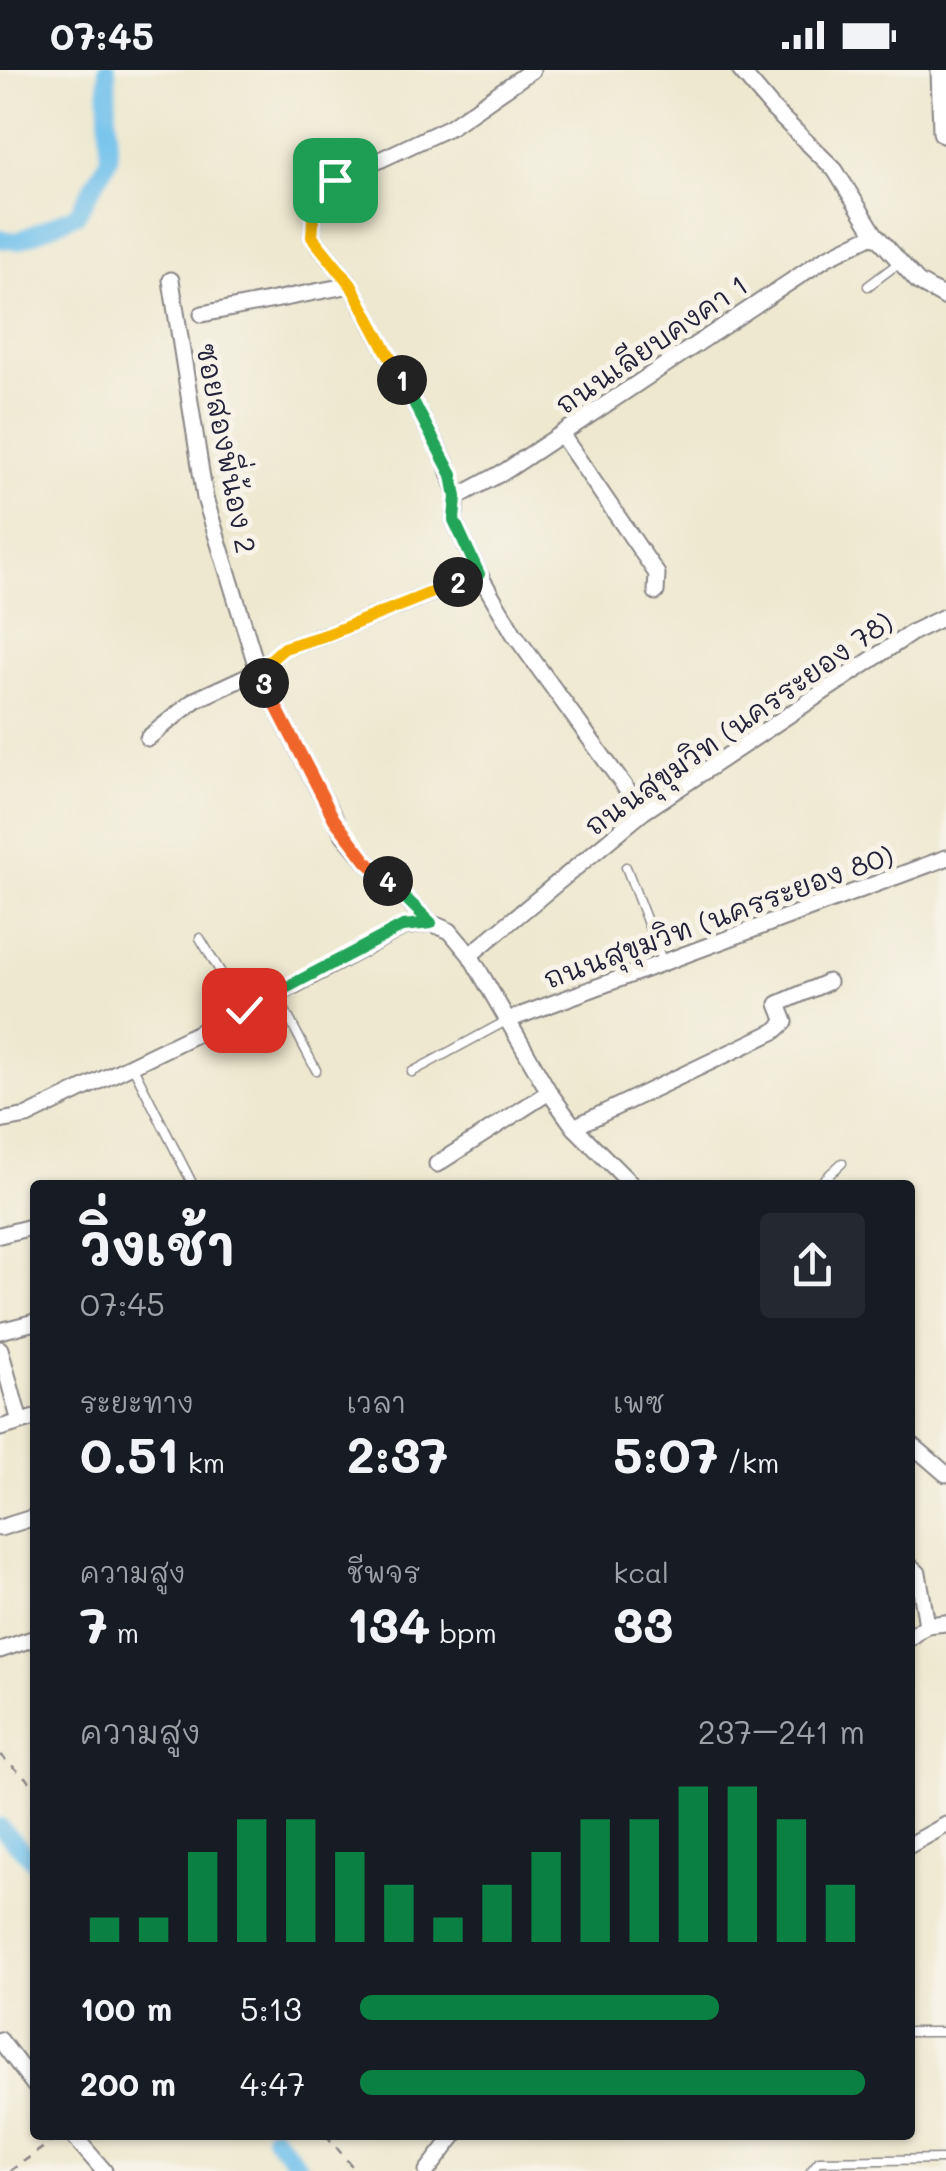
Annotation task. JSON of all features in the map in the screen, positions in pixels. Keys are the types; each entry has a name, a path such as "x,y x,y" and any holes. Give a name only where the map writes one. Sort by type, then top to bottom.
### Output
{"main road":[{"path":"944,70 946,131"}],"street":[{"path":"532,70 450,127 335,180 314,206 312,237 351,285 446,463 456,497 454,520 479,574 514,634 643,812"},
{"path":"740,70 774,110 825,158 875,234 918,282 946,298"},
{"name":"ถนนเลียบคงคา 1","path":"456,497 507,470 826,258 875,234"},
{"name":"ซอยสองพี่น้อง 2","path":"171,280 205,498 258,671 334,819 367,862 431,923 450,931 470,955 549,1092 574,1127 627,1180"},
{"path":"202,314 351,285"},
{"path":"561,434 657,574 656,592"},
{"path":"148,738 195,700 258,671 284,648 479,574"},
{"name":"ถนนสุขุมวิท (นครระยอง 78)","path":"470,955 643,812 913,632 946,616"},
{"name":"ถนนสุขุมวิท (นครระยอง 80)","path":"508,1020 946,858"},
{"path":"0,1121 27,1116 132,1066 276,996 403,926 431,923"},
{"path":"574,1127 775,1031 785,1022 778,1004 828,982"},
{"path":"436,1164 549,1092"},
{"path":"0,1235 30,1227"},
{"path":"0,1332 30,1323"},
{"path":"0,1349 28,1420 0,1428"},
{"path":"915,1447 946,1474"},
{"path":"0,1528 30,1519"},
{"path":"915,1570 927,1624"},
{"path":"915,1634 927,1624 946,1623"},
{"path":"0,1650 30,1640"},
{"path":"915,1842 946,1826"},
{"path":"0,2040 30,2079"},
{"path":"77,2140 104,2171"},
{"path":"427,2171 451,2140"}],"lane":[{"path":"868,286 900,262"},
{"path":"626,867 663,963"},
{"path":"200,938 244,1010"},
{"path":"276,996 316,1070"},
{"path":"412,1072 508,1020"},
{"path":"132,1066 190,1180"},
{"path":"823,1180 842,1163"},
{"path":"915,2032 946,2032"},
{"path":"810,2171 819,2161 946,2159"}],"path":[{"path":"0,1755 30,1782"},
{"path":"10,2171 53,2140"},
{"path":"330,2140 356,2171"}],"waterway":[{"path":"0,239 18,241 77,214 109,159 107,70"},
{"path":"0,1827 30,1857"},
{"path":"277,2140 303,2171"}],"route":[{"path":"244,1010 403,926 431,923 344,835 258,671 284,648 479,574 454,520 456,497 452,475 351,285 312,237 314,206 335,180"}]}
